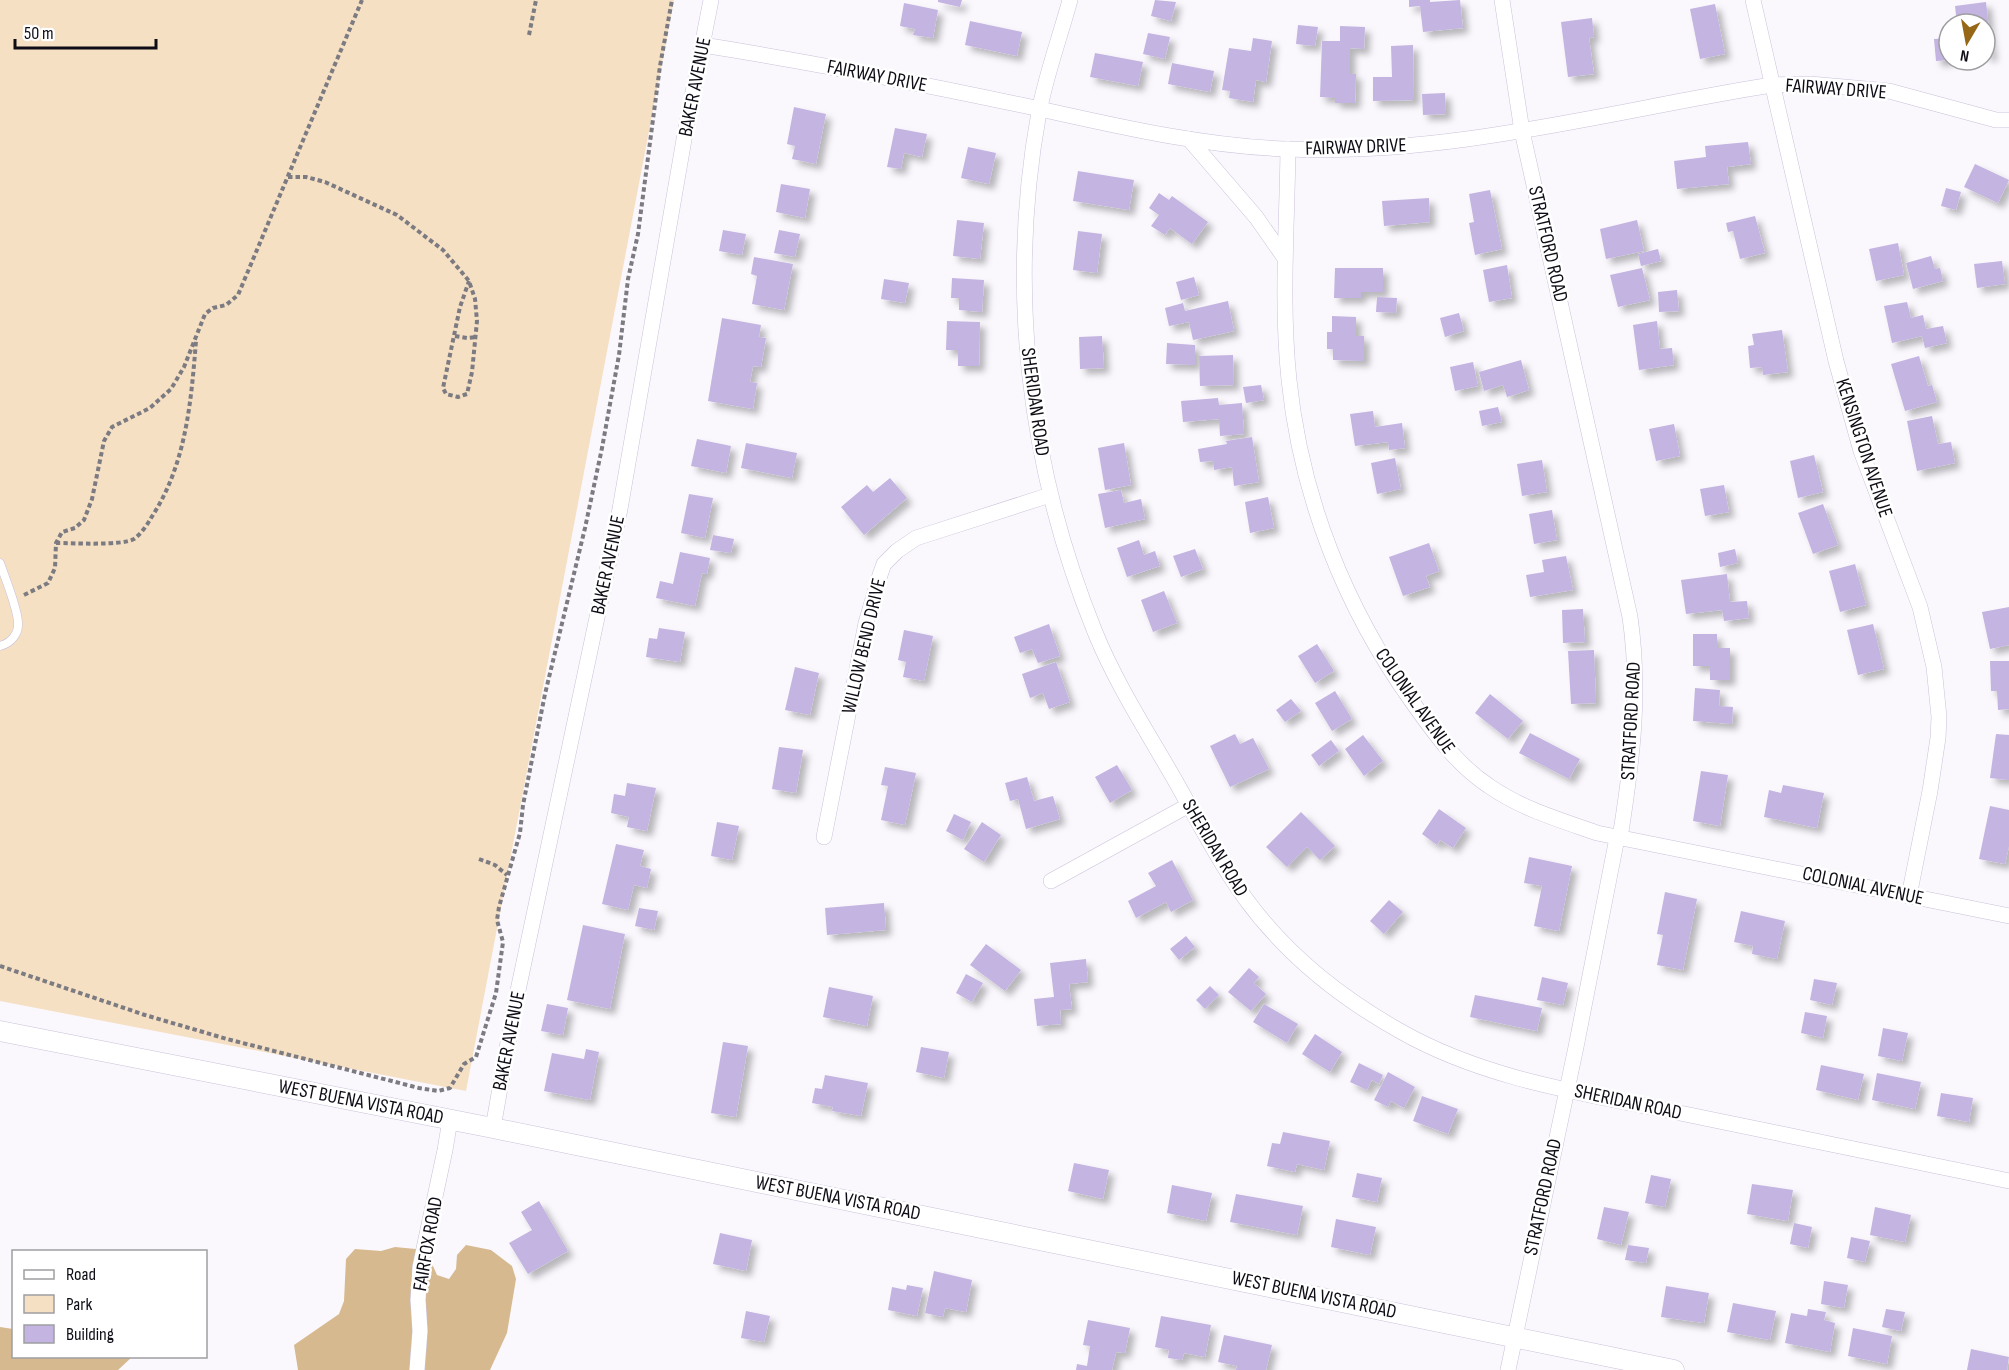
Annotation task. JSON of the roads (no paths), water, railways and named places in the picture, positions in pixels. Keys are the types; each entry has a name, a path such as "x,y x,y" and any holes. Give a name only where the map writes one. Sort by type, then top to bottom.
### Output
{"street":[{"name":"BAKER AVENUE","path":"493,1128 513,1014 620,509 711,0"},
{"name":"SHERIDAN ROAD","path":"1070,0 1040,109 1029,189 1024,299 1031,391 1050,495 1074,575 1097,636 1128,699 1243,896 1263,921 1296,955 1337,991 1402,1032 1469,1064 1566,1089 2009,1181"},
{"name":"STRATFORD ROAD","path":"1502,0 1522,131 1630,617 1635,654 1636,700 1634,745 1620,838 1616,843 1508,1370"},
{"name":"KENSINGTON AVENUE","path":"1753,0 1839,373 1861,451 1920,607 1934,667 1939,717 1938,738 1909,896"},
{"name":"FAIRWAY DRIVE","path":"703,45 800,61 1110,125 1189,139 1288,149 1360,149 1428,144 1522,131 1771,85 1810,84 1889,91 1996,120 2009,120"},
{"path":"1189,139 1256,217 1284,257"},
{"name":"COLONIAL AVENUE","path":"1288,149 1283,294 1294,423 1305,474 1333,558 1357,612 1390,672 1432,730 1461,764 1490,787 1539,813 1597,833 2009,916"},
{"name":"WILLOW BEND DRIVE","path":"824,837 866,623 884,564 897,551 916,538 1050,495"},
{"path":"1051,881 1189,805"},
{"name":"WEST BUENA VISTA ROAD","path":"0,1031 493,1128 1674,1370"},
{"name":"FAIRFOX ROAD","path":"417,1370 420,1331 418,1300 420,1267 446,1150 450,1120"}],"lane":[{"path":"0,562 19,622 16,634 8,644 0,646"}]}
